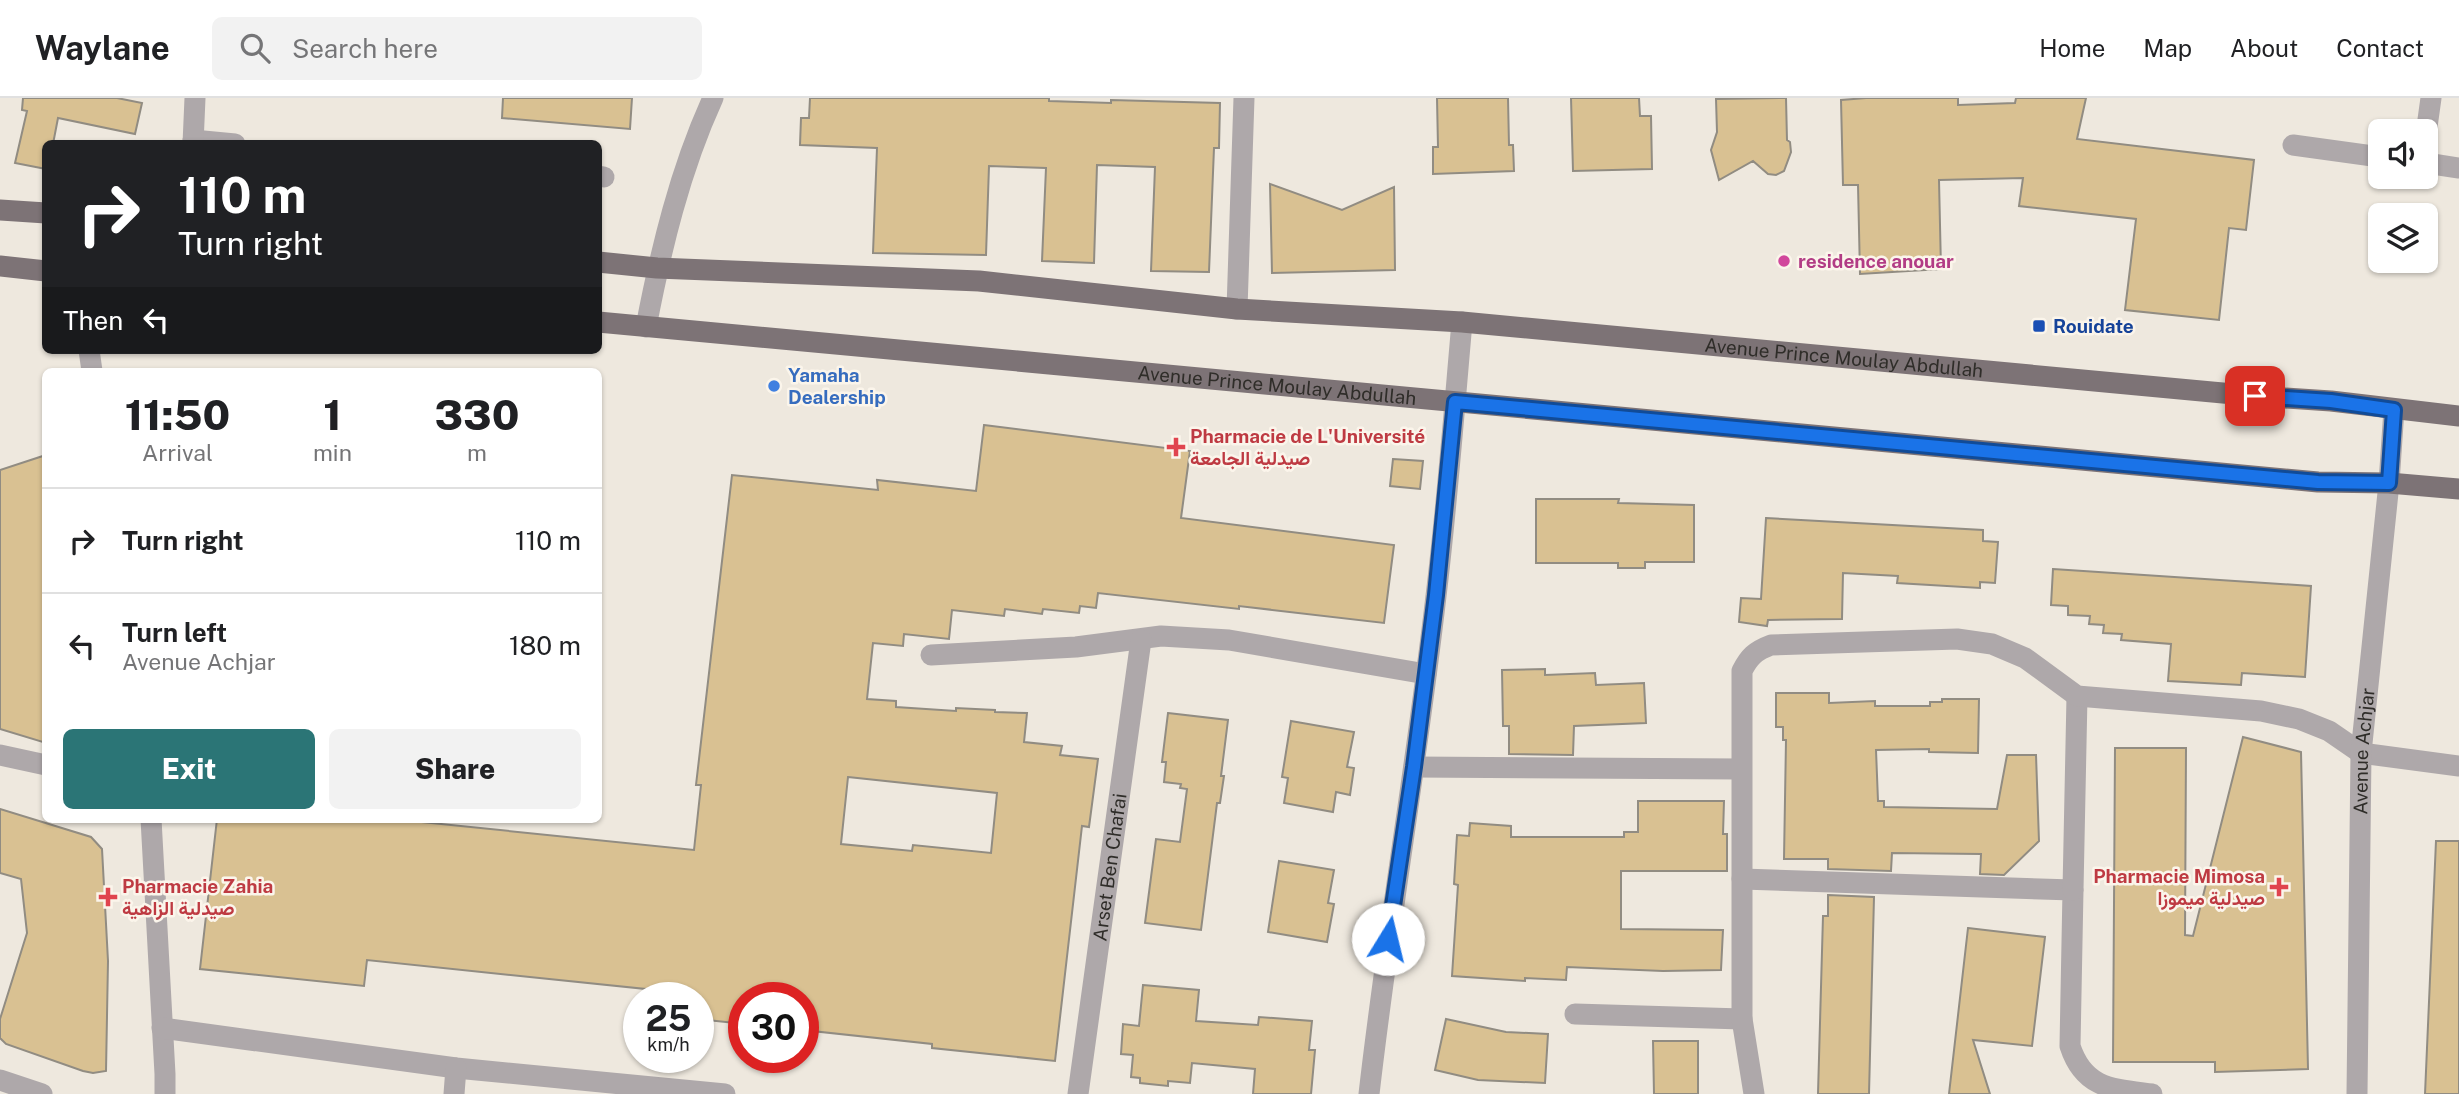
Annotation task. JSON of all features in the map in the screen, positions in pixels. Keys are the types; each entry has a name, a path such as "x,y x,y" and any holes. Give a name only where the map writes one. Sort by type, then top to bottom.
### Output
{"main road":[{"path":"0,210 42,214"},
{"name":"Avenue Prince Moulay Abdullah","path":"602,262 657,268 979,281 1237,309 1462,322 2241,395 2331,401 2459,416"},
{"path":"0,266 42,271"},
{"name":"Avenue Prince Moulay Abdullah","path":"602,322 2318,482 2389,483 2459,489"}],"street":[{"path":"193,140 195,98"},
{"path":"646,327 657,268 693,141 713,98"},
{"path":"1237,309 1244,98"},
{"path":"2428,119 2431,98"},
{"path":"2293,145 2368,155"},
{"path":"2438,165 2459,168"},
{"path":"1369,1094 1384,963 1414,767 1436,595 1462,322"},
{"name":"Avenue Achjar","path":"2357,1094 2361,753 2394,410"},
{"path":"931,655 1076,647 1161,636 1229,640 1426,674"},
{"path":"1754,1094 1742,1019 1741,769 1742,671 1757,650 1770,645 1957,639 1980,642 1992,644 2025,658 2077,696 2261,711 2299,719 2329,731 2361,753 2459,766"},
{"name":"Arset Ben Chafai","path":"1078,1094 1141,640"},
{"path":"2077,696 2070,1046 2075,1062 2095,1082 2111,1088 2152,1094"},
{"path":"0,755 42,764"},
{"path":"1414,767 1741,769"},
{"path":"151,823 164,1094"},
{"path":"1742,879 2073,890"},
{"path":"1575,1014 1742,1019"},
{"path":"162,1028 456,1068 725,1094"},
{"path":"453,1094 456,1068"},
{"path":"0,1080 42,1094"}],"building":[{"path":"23,98 117,98 142,103 135,134 58,118 54,140 42,140 42,168 15,163 27,111 22,110"},
{"path":"503,98 632,98 630,129 502,118"},
{"path":"810,98 1049,98 1049,101 1111,103 1111,100 1220,103 1219,148 1214,148 1209,272 1151,271 1155,167 1097,165 1094,263 1042,261 1046,168 989,166 986,255 873,253 877,148 800,145 801,118 809,118"},
{"path":"1437,98 1508,98 1509,145 1513,145 1514,171 1433,174 1433,147 1438,147"},
{"path":"1571,98 1639,98 1640,116 1651,116 1652,169 1573,171"},
{"path":"1786,98 1787,140 1790,142 1791,152 1784,171 1776,175 1768,174 1753,161 1719,180 1711,150 1717,132 1716,99"},
{"path":"1958,98 1958,105 2015,103 2016,98 2086,98 2077,139 2254,160 2246,230 2229,228 2219,320 2125,310 2136,219 2019,206 2023,178 1939,180 1941,269 1860,274 1858,185 1843,185 1841,100"},
{"path":"1270,184 1342,210 1394,187 1395,270 1272,273"},
{"path":"984,425 1190,451 1181,518 1394,545 1384,623 1098,593 1096,608 1080,606 1079,613 1043,609 1042,614 1005,609 1004,616 952,610 949,639 904,634 903,646 873,643 867,699 896,701 896,707 1027,713 1024,742 1062,746 1060,755 1098,759 1089,827 1082,826 1055,1061 932,1048 932,1044 819,1032 819,982 728,982 728,1022 714,1021 714,982 623,982 623,987 367,960 364,986 200,969 217,823 431,823 694,850 701,785 696,785 732,475 878,490 877,480 976,491","holes":["848,777 997,793 991,853 913,845 912,851 841,844"]},
{"path":"42,456 42,742 0,729 0,470"},
{"path":"1393,459 1423,461 1420,489 1390,486"},
{"path":"1536,499 1619,499 1618,503 1694,505 1694,562 1645,562 1645,568 1618,568 1618,563 1536,563"},
{"path":"1766,518 1983,530 1983,541 1998,542 1995,583 1980,582 1980,588 1897,583 1898,576 1843,573 1842,619 1768,620 1767,626 1739,622 1741,598 1761,599"},
{"path":"2053,569 2311,586 2305,677 2242,673 2241,685 2168,681 2171,644 2121,640 2122,634 2103,633 2104,625 2089,624 2090,616 2068,615 2068,606 2051,605"},
{"path":"1545,669 1545,675 1595,673 1596,685 1644,683 1646,723 1574,726 1573,755 1509,754 1509,726 1503,726 1502,670"},
{"path":"1776,693 1829,693 1829,703 1875,701 1875,706 1930,706 1930,702 1942,702 1942,699 1979,699 1978,753 1929,752 1929,749 1876,750 1878,801 1884,801 1884,807 1997,809 2007,755 2036,755 2039,841 2004,875 1980,874 1981,854 1892,853 1891,871 1828,869 1828,859 1784,859 1786,740 1783,740 1783,727 1776,727"},
{"path":"1168,713 1228,720 1221,776 1224,776 1220,803 1217,803 1201,930 1145,923 1156,839 1180,842 1187,789 1180,788 1181,784 1164,782 1166,762 1162,762"},
{"path":"1291,721 1354,732 1347,767 1354,768 1350,795 1336,792 1333,812 1284,803 1288,778 1282,777"},
{"path":"2243,737 2301,752 2308,1069 2215,1072 2215,1062 2113,1062 2115,748 2186,748 2185,935 2193,936"},
{"path":"1638,801 1724,801 1723,834 1727,834 1727,871 1621,871 1621,929 1723,930 1721,970 1663,971 1567,967 1566,980 1525,978 1525,981 1452,976 1458,885 1454,884 1457,835 1469,836 1470,823 1511,826 1511,837 1624,837 1624,832 1638,832"},
{"path":"0,809 91,837 102,849 108,961 106,1071 83,1071 6,1044 0,1038 0,1019 27,933 21,879 0,873"},
{"path":"2436,841 2459,841 2459,1094 2425,1094"},
{"path":"1279,861 1334,870 1328,903 1334,904 1327,942 1268,932"},
{"path":"1828,895 1874,897 1869,1094 1818,1094 1823,916 1828,916"},
{"path":"1968,928 2045,937 2032,1046 1973,1040 1990,1094 1949,1094"},
{"path":"1143,985 1199,990 1196,1021 1258,1025 1259,1017 1312,1021 1309,1050 1315,1050 1311,1094 1253,1094 1255,1069 1192,1063 1190,1083 1168,1081 1168,1086 1140,1083 1140,1078 1131,1077 1133,1055 1121,1054 1123,1024 1139,1026"},
{"path":"1446,1019 1506,1032 1548,1034 1545,1083 1478,1080 1435,1070"},
{"path":"1653,1041 1698,1041 1698,1094 1654,1094"}],"place":[{"name":"residence anouar","path":"1784,261"},
{"name":"Rouidate","path":"2039,326"},
{"name":"Yamaha Dealership","path":"774,386"},
{"name":"Pharmacie de L'Université صيدلية الجامعة","path":"1176,447"},
{"name":"Pharmacie Mimosa صيدلية ميموزا","path":"2279,887"},
{"name":"Pharmacie Zahia صيدلية الزاهية","path":"108,897"}],"route":[{"path":"1388,939 1436,595 1455,402 2318,482 2389,483 2394,410 2331,401 2255,396"}]}
